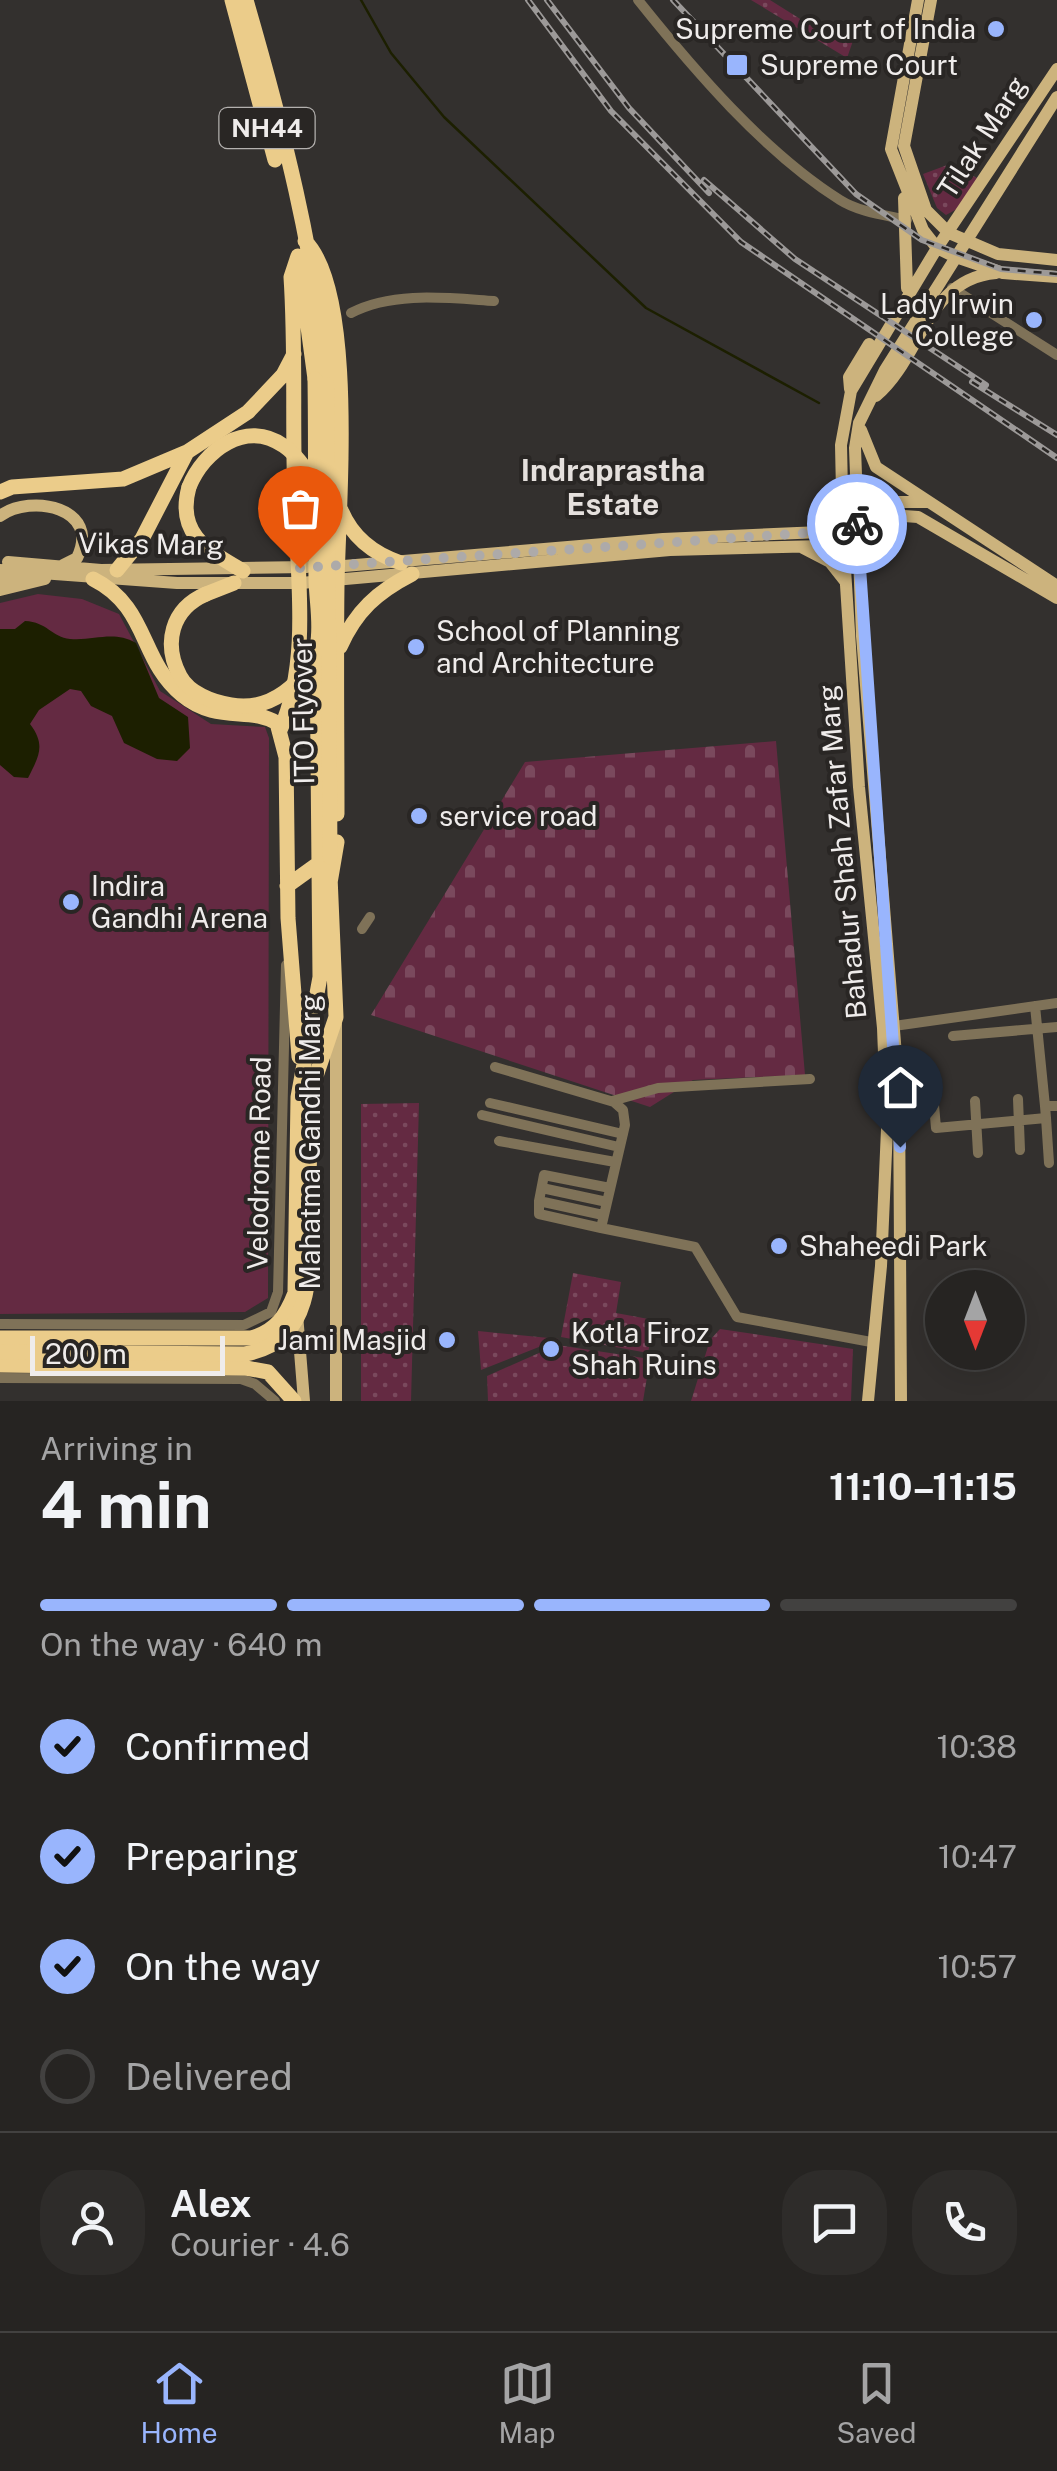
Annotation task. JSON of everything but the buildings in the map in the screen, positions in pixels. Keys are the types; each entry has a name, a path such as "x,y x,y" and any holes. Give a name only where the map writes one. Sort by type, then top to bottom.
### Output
{"highway":[{"name":"NH44","path":"232,0 302,249"},
{"name":"NH44","path":"246,0 302,249"},
{"name":"ITO Flyover","path":"302,249 315,312 320,382 323,858"},
{"path":"300,1081 288,918 286,757 280,730 292,681 301,575 295,503 291,277 302,249 320,255 335,326 339,504 337,853 330,882"},
{"path":"0,492 12,487 123,479 187,452 248,412 283,375 295,352"},
{"name":"ITO Flyover","path":"320,382 315,483 317,646 323,858 330,882"},
{"path":"315,483 290,450 271,438 232,440 209,456 194,475 186,500 186,522 203,546 238,577 180,614 171,643 182,681 208,699 244,706 271,702 291,687 317,646"},
{"path":"117,570 142,539 187,452"},
{"path":"295,503 320,510 339,504"},
{"path":"338,654 351,622 371,598 406,568 362,540 347,523 339,504"},
{"path":"93,579 120,595 131,609 160,671 183,696 220,715 266,716 280,730"},
{"path":"287,886 323,858"},
{"name":"Mahatma Gandhi Marg","path":"295,1293 294,1160 300,1081 320,984 323,858"},
{"name":"Mahatma Gandhi Marg","path":"330,882 336,1017"},
{"path":"0,1352 245,1354 281,1340 298,1321 307,1297 310,1134 319,1063 336,1017"},
{"path":"0,1338 218,1339 265,1333 282,1320 295,1293"},
{"path":"0,1365 246,1368 268,1372 290,1394"}],"main road":[{"path":"918,0 892,131 902,167 926,210 949,233 994,253 1057,260"},
{"path":"847,516 842,444 851,391 907,294 907,220 902,186 904,131 931,0"},
{"name":"Tilak Marg","path":"907,294 935,245 949,233 1057,69"},
{"name":"Tilak Marg","path":"937,298 953,256 1057,97"},
{"path":"902,186 935,245 953,256 1003,273"},
{"path":"980,215 981,235 994,253"},
{"path":"1021,274 1014,264 1023,258"},
{"path":"847,516 859,423 868,402 881,393 937,298 972,277 1003,273 1057,277"},
{"path":"859,423 876,467 1057,586"},
{"path":"796,539 826,530 847,516 894,502 927,502"},
{"path":"0,516 30,504 52,505 72,516 80,531 81,552 54,572 0,590"},
{"path":"796,539 823,546 890,515 918,517 1057,598"},
{"name":"Bahadur Shah Zafar Marg","path":"847,516 857,531 894,1026 900,1128 901,1401"},
{"name":"Bahadur Shah Zafar Marg","path":"847,516 843,538 859,786 883,1028 887,1129 881,1269 868,1401"},
{"path":"796,539 830,562 846,583"},
{"name":"Vikas Marg","path":"0,566 93,579 338,574 796,539"},
{"name":"Vikas Marg","path":"0,578 117,570 238,577"},
{"name":"Mahatma Gandhi Marg","path":"336,1017 336,1401"},
{"name":"Mahatma Gandhi Marg","path":"295,1293 304,1401"}],"street":[{"path":"638,0 690,65 809,176 852,206 907,220"},
{"path":"951,288 1057,355"},
{"path":"351,313 368,304 407,299 494,301"},
{"name":"Velodrome Road","path":"0,1324 244,1325 272,1312 278,1292 288,918"},
{"path":"362,929 370,918"},
{"path":"894,1026 1057,1003"},
{"path":"1035,1006 1049,1110 1049,1163"},
{"path":"953,1036 1057,1027"},
{"path":"495,1067 612,1101 623,1110 623,1134 600,1228"},
{"path":"612,1101 658,1088 810,1079"},
{"path":"1018,1099 1020,1150"},
{"path":"975,1101 978,1153"},
{"path":"490,1103 623,1134"},
{"path":"934,1105 936,1128 1018,1120 1049,1110"},
{"path":"482,1115 620,1147"},
{"path":"499,1140 616,1162"},
{"path":"610,1188 546,1173 539,1214 696,1247 737,1316 871,1342"},
{"path":"542,1188 607,1202"},
{"path":"539,1201 604,1215"},
{"path":"0,1378 242,1379 276,1401"}],"green space":[{"path":"751,0 770,0 813,27 855,35 847,58"},
{"path":"950,164 979,179 957,209 946,215 937,208 923,174"},
{"path":"38,594 82,599 119,614 160,691 211,724 265,727 269,738 268,1298 245,1312 0,1314 0,603"},
{"path":"776,741 805,1075 693,1080 650,1107 371,1015 525,762"},
{"path":"419,1103 411,1401 361,1401 361,1104"},
{"path":"573,1273 621,1282 616,1313 654,1320 648,1353 561,1337"},
{"path":"720,1329 853,1349 851,1401 691,1401 710,1340"},
{"path":"478,1331 559,1339 481,1370"},
{"path":"557,1345 650,1359 643,1401 488,1401 487,1376"}],"shaded area":[{"path":"25,621 70,639 112,637 136,643 159,698 188,717 190,748 177,761 157,759 124,743 112,716 91,706 81,691 70,689 39,710 30,724 38,738 38,757 28,778 14,777 0,765 0,629 15,629"}],"waterway":[{"path":"361,0 391,53 444,117 646,308 819,403"}],"railway":[{"path":"528,0 611,111 741,242 1057,458"},
{"path":"547,0 629,108 709,193"},
{"path":"673,0 856,194 922,240 1001,269 1057,274"},
{"path":"704,180 795,259 986,385"},
{"path":"972,382 1057,435"}],"way so far":[{"path":"300,568 464,558 662,539 821,532 856,515 857,524"}],"place":[{"name":"Supreme Court of India","path":"996,29"},
{"name":"Supreme Court","path":"737,65"},
{"name":"Lady Irwin College","path":"1034,320"},
{"name":"School of Planning and Architecture","path":"416,647"},
{"name":"service road","path":"419,816"},
{"name":"Indira Gandhi Arena","path":"71,902"},
{"name":"Shaheedi Park","path":"779,1246"},
{"name":"Jami Masjid","path":"447,1340"},
{"name":"Kotla Firoz Shah Ruins","path":"551,1349"}],"district":[{"name":"Indraprastha Estate","path":"613,488"}],"route":[{"path":"857,524 866,698 888,944 900,1147"}]}
